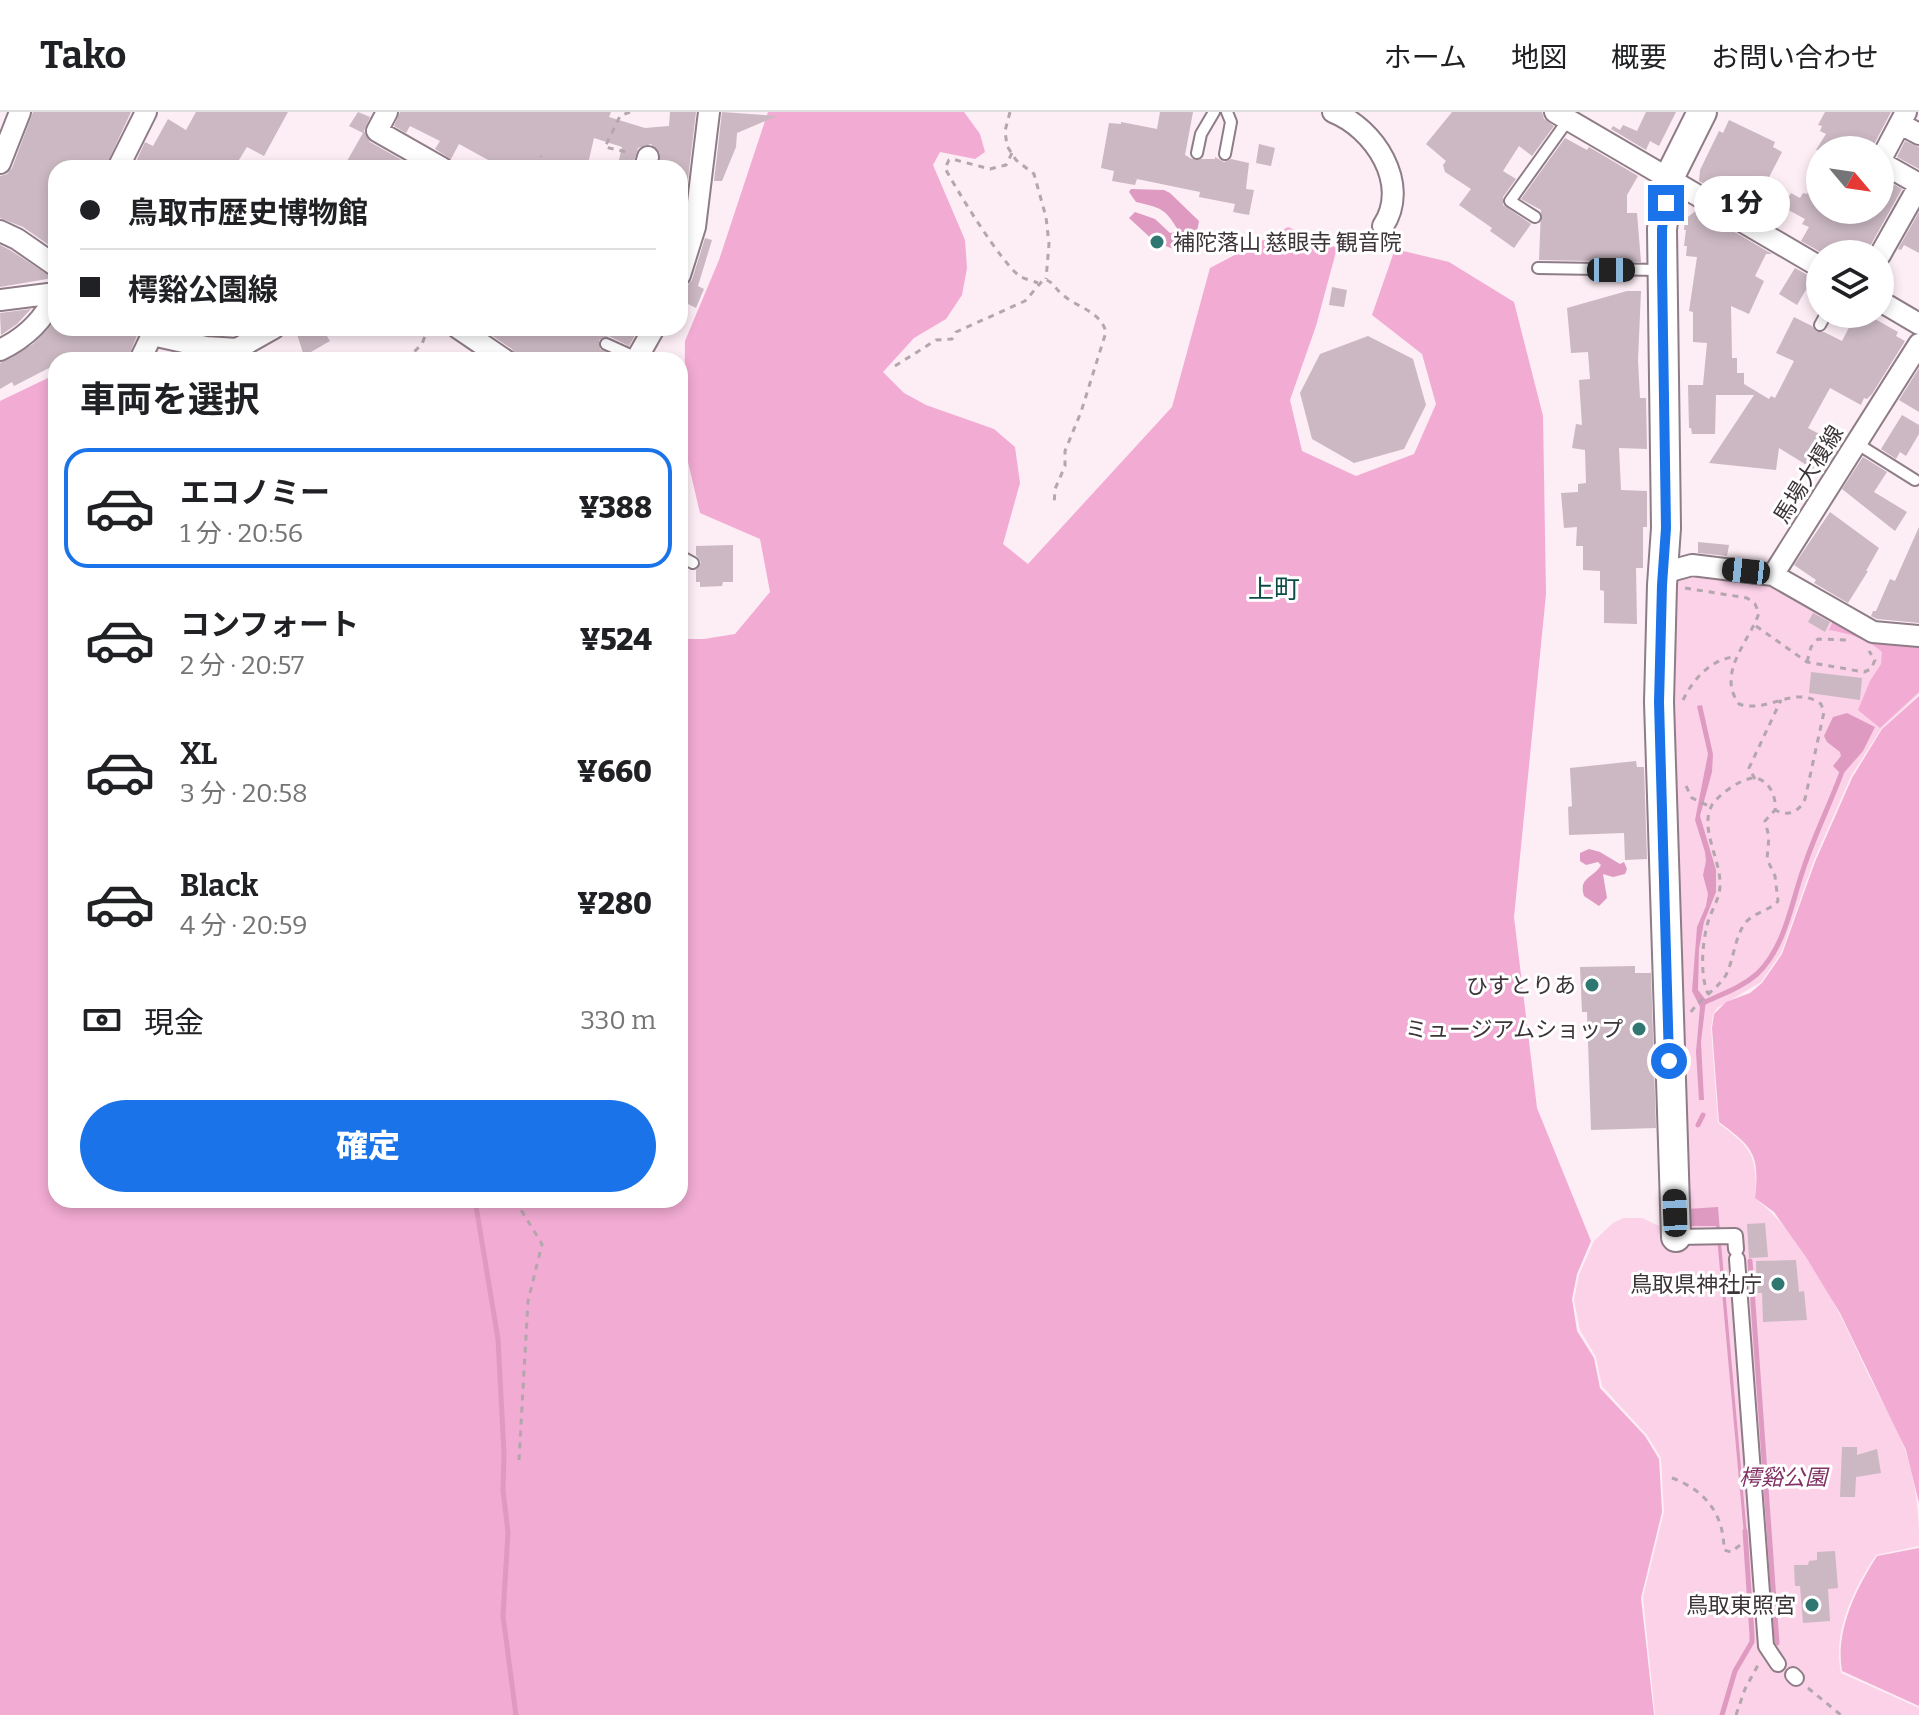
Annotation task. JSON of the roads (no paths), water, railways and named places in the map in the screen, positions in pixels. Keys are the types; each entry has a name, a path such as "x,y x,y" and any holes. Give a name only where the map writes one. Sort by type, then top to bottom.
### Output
{"main road":[{"path":"1676,1237 1659,702 1666,528 1662,229 1669,178 1702,112"}],"street":[{"path":"0,163 20,112"},
{"path":"122,160 146,112"},
{"path":"387,112 377,131 428,160"},
{"path":"688,217 709,112"},
{"path":"1333,112 1353,120 1382,154 1390,175 1392,197 1392,211 1383,226"},
{"path":"1562,116 1806,259"},
{"path":"1894,136 1903,118 1919,134"},
{"path":"1888,240 1919,185 1894,170"},
{"path":"0,231 48,260"},
{"path":"0,300 48,295"},
{"path":"0,350 31,329 48,308"},
{"path":"1894,309 1919,324"},
{"path":"169,336 229,352"},
{"path":"241,352 263,336"},
{"path":"470,336 493,352"},
{"name":"馬場大榎線","path":"1773,575 1919,344"},
{"path":"1662,579 1692,565 1773,575 1873,632 1919,636"},
{"path":"1676,1237 1735,1236 1766,1646 1778,1664"}],"lane":[{"path":"1197,153 1201,134 1214,112"},
{"path":"1225,154 1231,122 1227,112"},
{"path":"1535,217 1510,201 1562,116"},
{"path":"1538,268 1662,270"},
{"path":"606,344 622,352"},
{"path":"1855,442 1915,480"},
{"path":"688,560 693,563"}],"waterway":[{"path":"1703,1003 1751,979 1775,951 1808,855 1843,769"},
{"path":"1698,1125 1703,1115"},
{"path":"476,1208 498,1339 503,1490 508,1532 503,1616 516,1715"},
{"path":"1750,1261 1777,1643"},
{"path":"1722,1715 1735,1671 1752,1642 1745,1531"}],"place":[{"name":"補陀落山 慈眼寺 観音院","path":"1157,242"},
{"name":"ひすとりあ","path":"1592,985"},
{"name":"ミュージアムショップ","path":"1639,1029"},
{"name":"鳥取県神社庁","path":"1778,1284"},
{"name":"鳥取東照宮","path":"1812,1605"}],"district":[{"name":"上町","path":"1274,589"}],"park label":[{"name":"樗谿公園","path":"1783,1477"}]}
